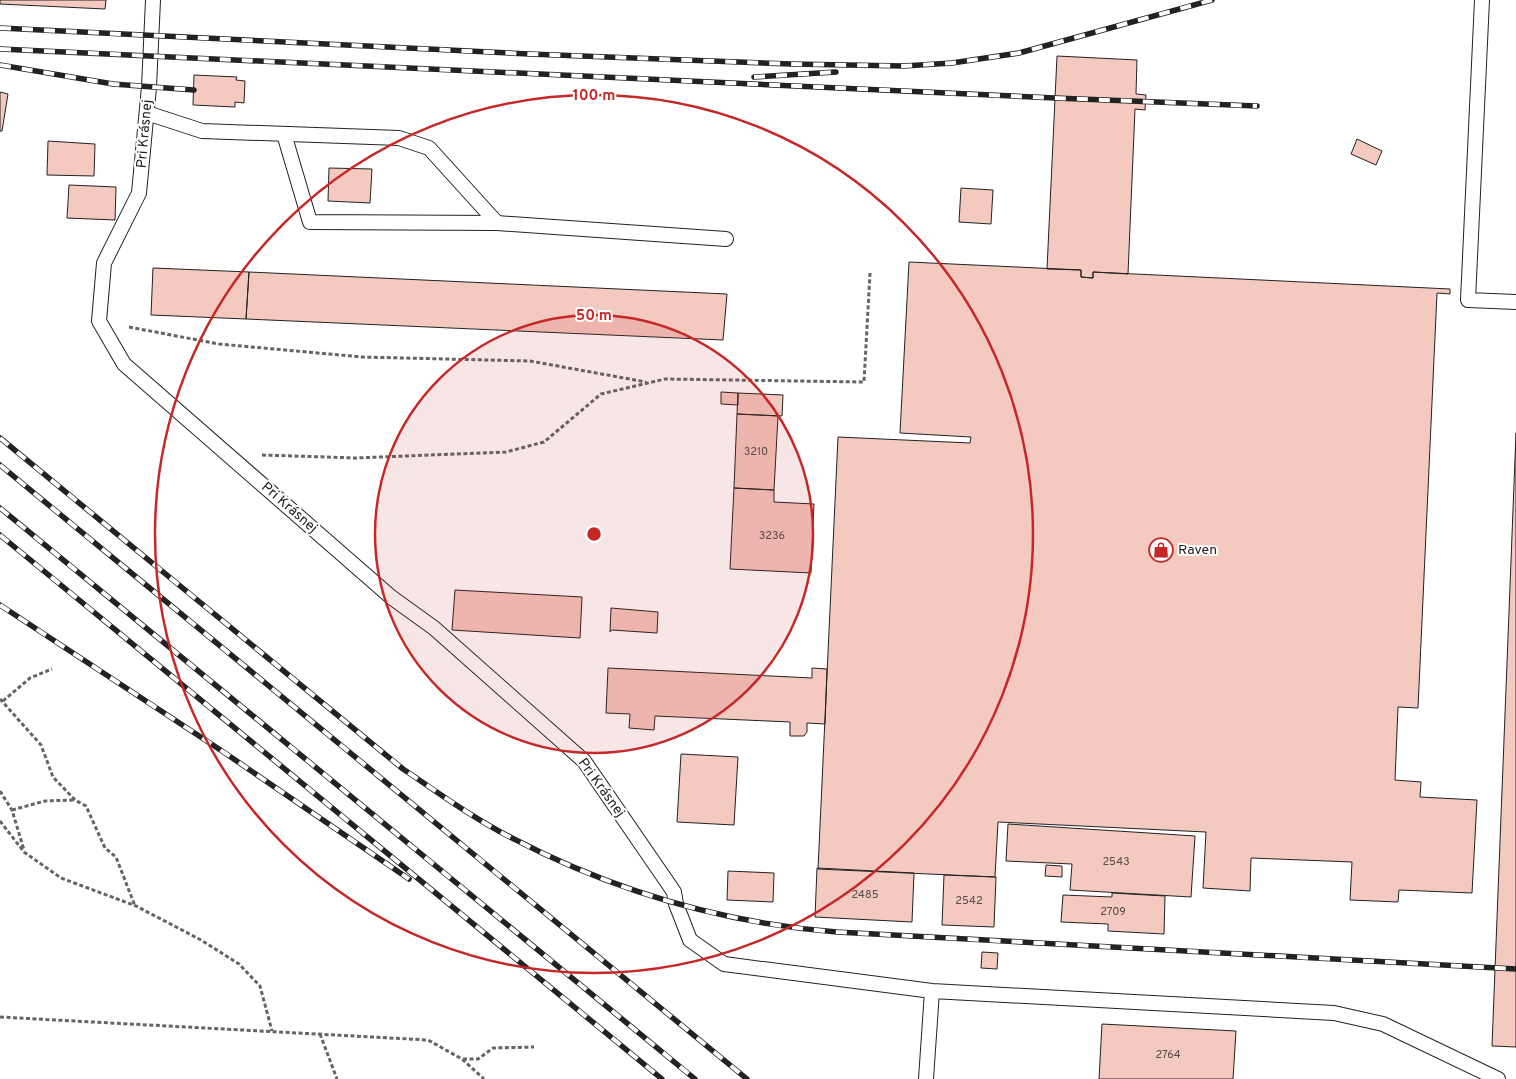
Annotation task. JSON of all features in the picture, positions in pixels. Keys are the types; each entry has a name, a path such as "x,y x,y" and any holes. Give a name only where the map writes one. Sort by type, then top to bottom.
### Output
{"lane":[{"name":"Pri Krásnej","path":"152,0 146,113 139,192 104,263 99,321 124,364 392,597 434,628 584,762 674,892 676,904 690,940 724,964 932,991"},
{"path":"1482,0 1468,300 1516,302"},
{"path":"146,113 202,131 399,138 429,148 496,223"},
{"path":"284,134 310,222 496,223 726,239"},
{"path":"926,1079 932,991 1334,1013 1383,1024 1498,1079"}],"path":[{"path":"226,453 356,458 506,452 544,442 601,394 664,379 864,382 870,273"},
{"path":"99,321 219,344 362,357 530,361 649,382"},
{"path":"52,669 30,678 1,700 40,745 53,777 75,800 86,806 105,848 116,857 136,906"},
{"path":"0,791 12,810 24,852"},
{"path":"12,810 45,801 75,800"},
{"path":"0,821 24,852 61,878 136,906 201,940 239,964 260,986 272,1031"},
{"path":"0,1017 428,1040 462,1059 484,1079"},
{"path":"320,1034 337,1079"},
{"path":"462,1059 478,1059 493,1048 534,1047"}],"building":[{"path":"0,0 106,0 105,9 0,4"},
{"path":"1057,56 1137,60 1136,94 1146,95 1145,110 1135,109 1128,274 1093,272 1093,278 1081,277 1081,270 1047,269"},
{"path":"194,75 237,77 236,80 245,81 244,103 235,102 235,107 193,105"},
{"path":"0,92 8,94 2,131 0,131"},
{"path":"1357,139 1382,151 1376,165 1351,154"},
{"path":"48,141 95,144 94,176 47,175"},
{"path":"329,168 372,169 370,203 328,201"},
{"path":"69,185 116,187 115,220 67,218"},
{"path":"961,188 993,190 991,224 959,222"},
{"path":"909,262 1081,270 1081,277 1093,278 1093,272 1450,289 1450,294 1437,293 1418,708 1398,707 1395,780 1421,782 1420,797 1477,800 1472,893 1399,890 1398,902 1350,900 1352,862 1251,858 1250,891 1203,888 1206,832 998,822 995,877 818,869 838,437 970,443 971,437 900,433"},
{"path":"153,268 249,272 246,319 151,315"},
{"path":"249,272 727,294 723,340 246,319"},
{"path":"721,392 738,393 738,405 721,404"},
{"path":"738,393 783,395 782,416 737,414"},
{"path":"737,414 778,416 774,490 734,488"},
{"path":"1516,433 1516,1047 1492,1046"},
{"path":"734,488 774,490 774,502 814,504 811,573 730,569"},
{"path":"455,590 582,597 580,638 452,630"},
{"path":"611,608 658,612 657,633 612,630 610,632"},
{"path":"608,668 812,678 812,668 827,669 825,724 807,723 807,732 804,736 790,736 790,722 655,716 654,730 629,728 630,714 606,713"},
{"path":"681,754 738,757 734,825 677,822"},
{"path":"1008,824 1195,836 1191,897 1070,890 1072,864 1006,861"},
{"path":"1046,865 1062,866 1062,877 1045,876"},
{"path":"817,868 914,873 912,922 815,917"},
{"path":"728,871 774,873 773,902 727,900"},
{"path":"944,875 996,877 994,927 942,925"},
{"path":"1112,893 1165,896 1164,934 1108,931 1108,924 1061,922 1063,895 1112,897"},
{"path":"982,952 998,953 997,969 981,968"},
{"path":"1102,1024 1236,1031 1233,1079 1099,1079"}],"railway":[{"path":"0,28 529,54 791,64 904,66 952,63 1019,53 1212,0"},
{"path":"0,49 1257,106"},
{"path":"0,65 113,84 194,90"},
{"path":"754,77 836,72"},
{"path":"0,438 403,769 498,831 551,857 630,889 670,902 752,921 794,928 837,932 1516,969"},
{"path":"0,465 747,1079"},
{"path":"0,508 695,1079"},
{"path":"0,535 662,1079"},
{"path":"0,605 225,753 409,879"}],"place":[{"name":"Raven","path":"1161,550"}]}
